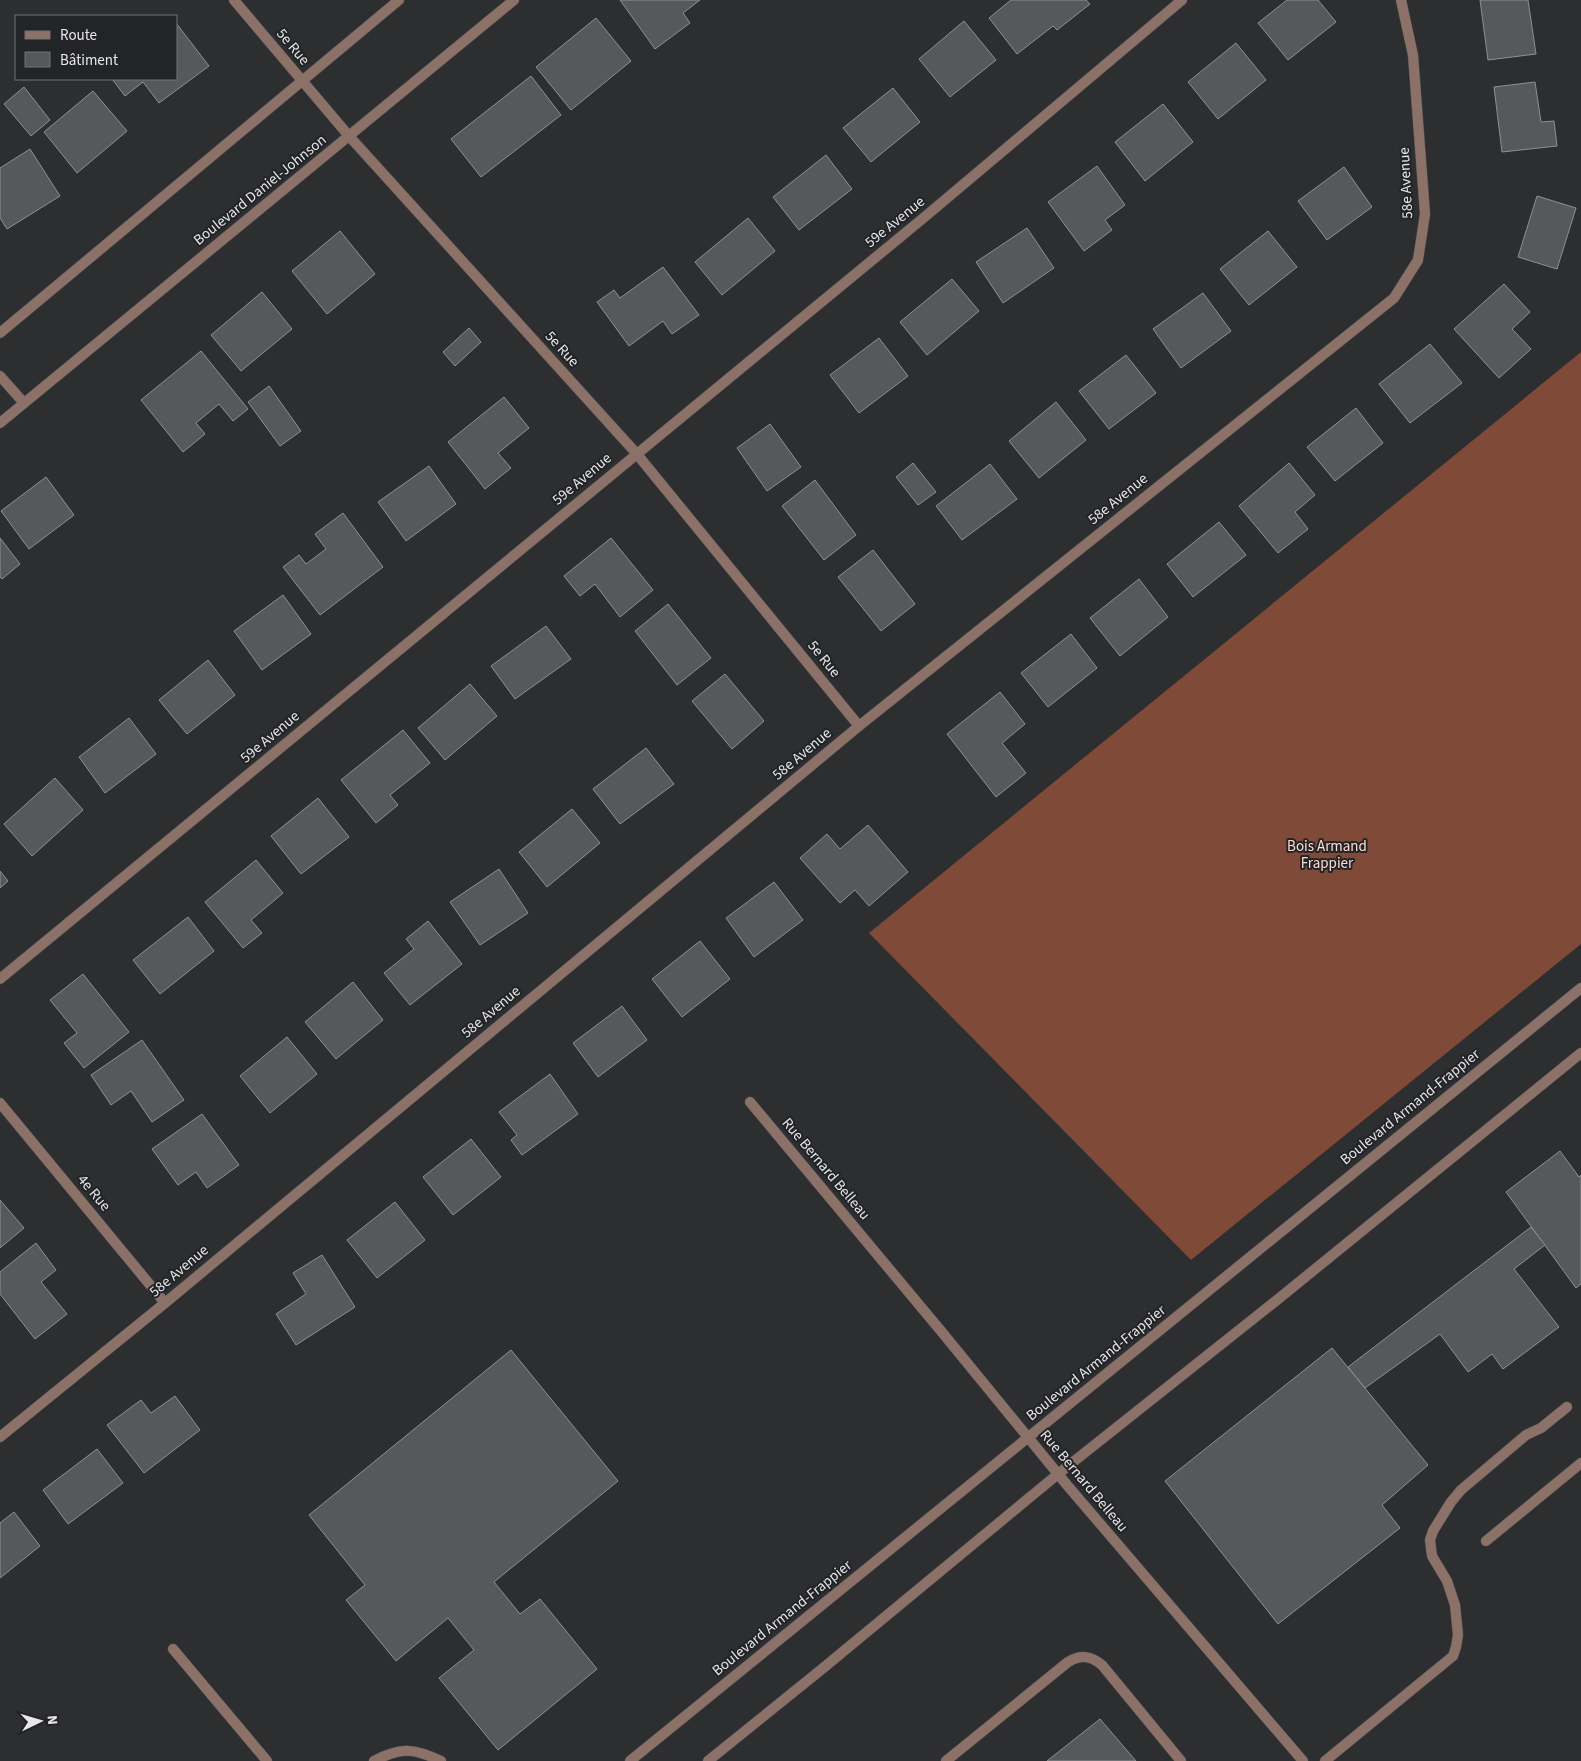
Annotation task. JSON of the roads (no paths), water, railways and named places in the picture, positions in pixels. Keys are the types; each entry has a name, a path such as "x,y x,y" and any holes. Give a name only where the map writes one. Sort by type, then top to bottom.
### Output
{"street":[{"name":"5e Rue","path":"234,0 349,136 636,453 859,726"},
{"path":"0,332 399,0"},
{"name":"Boulevard Daniel-Johnson","path":"0,423 514,0"},
{"name":"59e Avenue","path":"0,980 636,453 928,215 1182,0"},
{"name":"58e Avenue","path":"0,1437 165,1303 859,726 1394,298 1418,260 1425,214 1413,54 1401,0"},
{"path":"0,376 24,403"},
{"name":"Boulevard Armand-Frappier","path":"630,1761 1581,988"},
{"path":"708,1761 1058,1474 1277,1300 1581,1053"},
{"name":"Rue Bernard Belleau","path":"750,1102 1058,1474 1303,1761"},
{"name":"4e Rue","path":"0,1103 165,1303"},
{"path":"1325,1761 1453,1656 1458,1635 1455,1604 1447,1581 1432,1556 1430,1540 1433,1531 1460,1490 1526,1435 1541,1428 1567,1407"},
{"path":"1486,1540 1581,1463"},
{"path":"174,1649 267,1761"},
{"path":"946,1761 1068,1662 1074,1658 1086,1656 1102,1665 1181,1761"},
{"path":"374,1761 400,1751 414,1750 441,1761"}],"park label":[{"name":"Bois Armand Frappier","path":"1327,854"}]}
